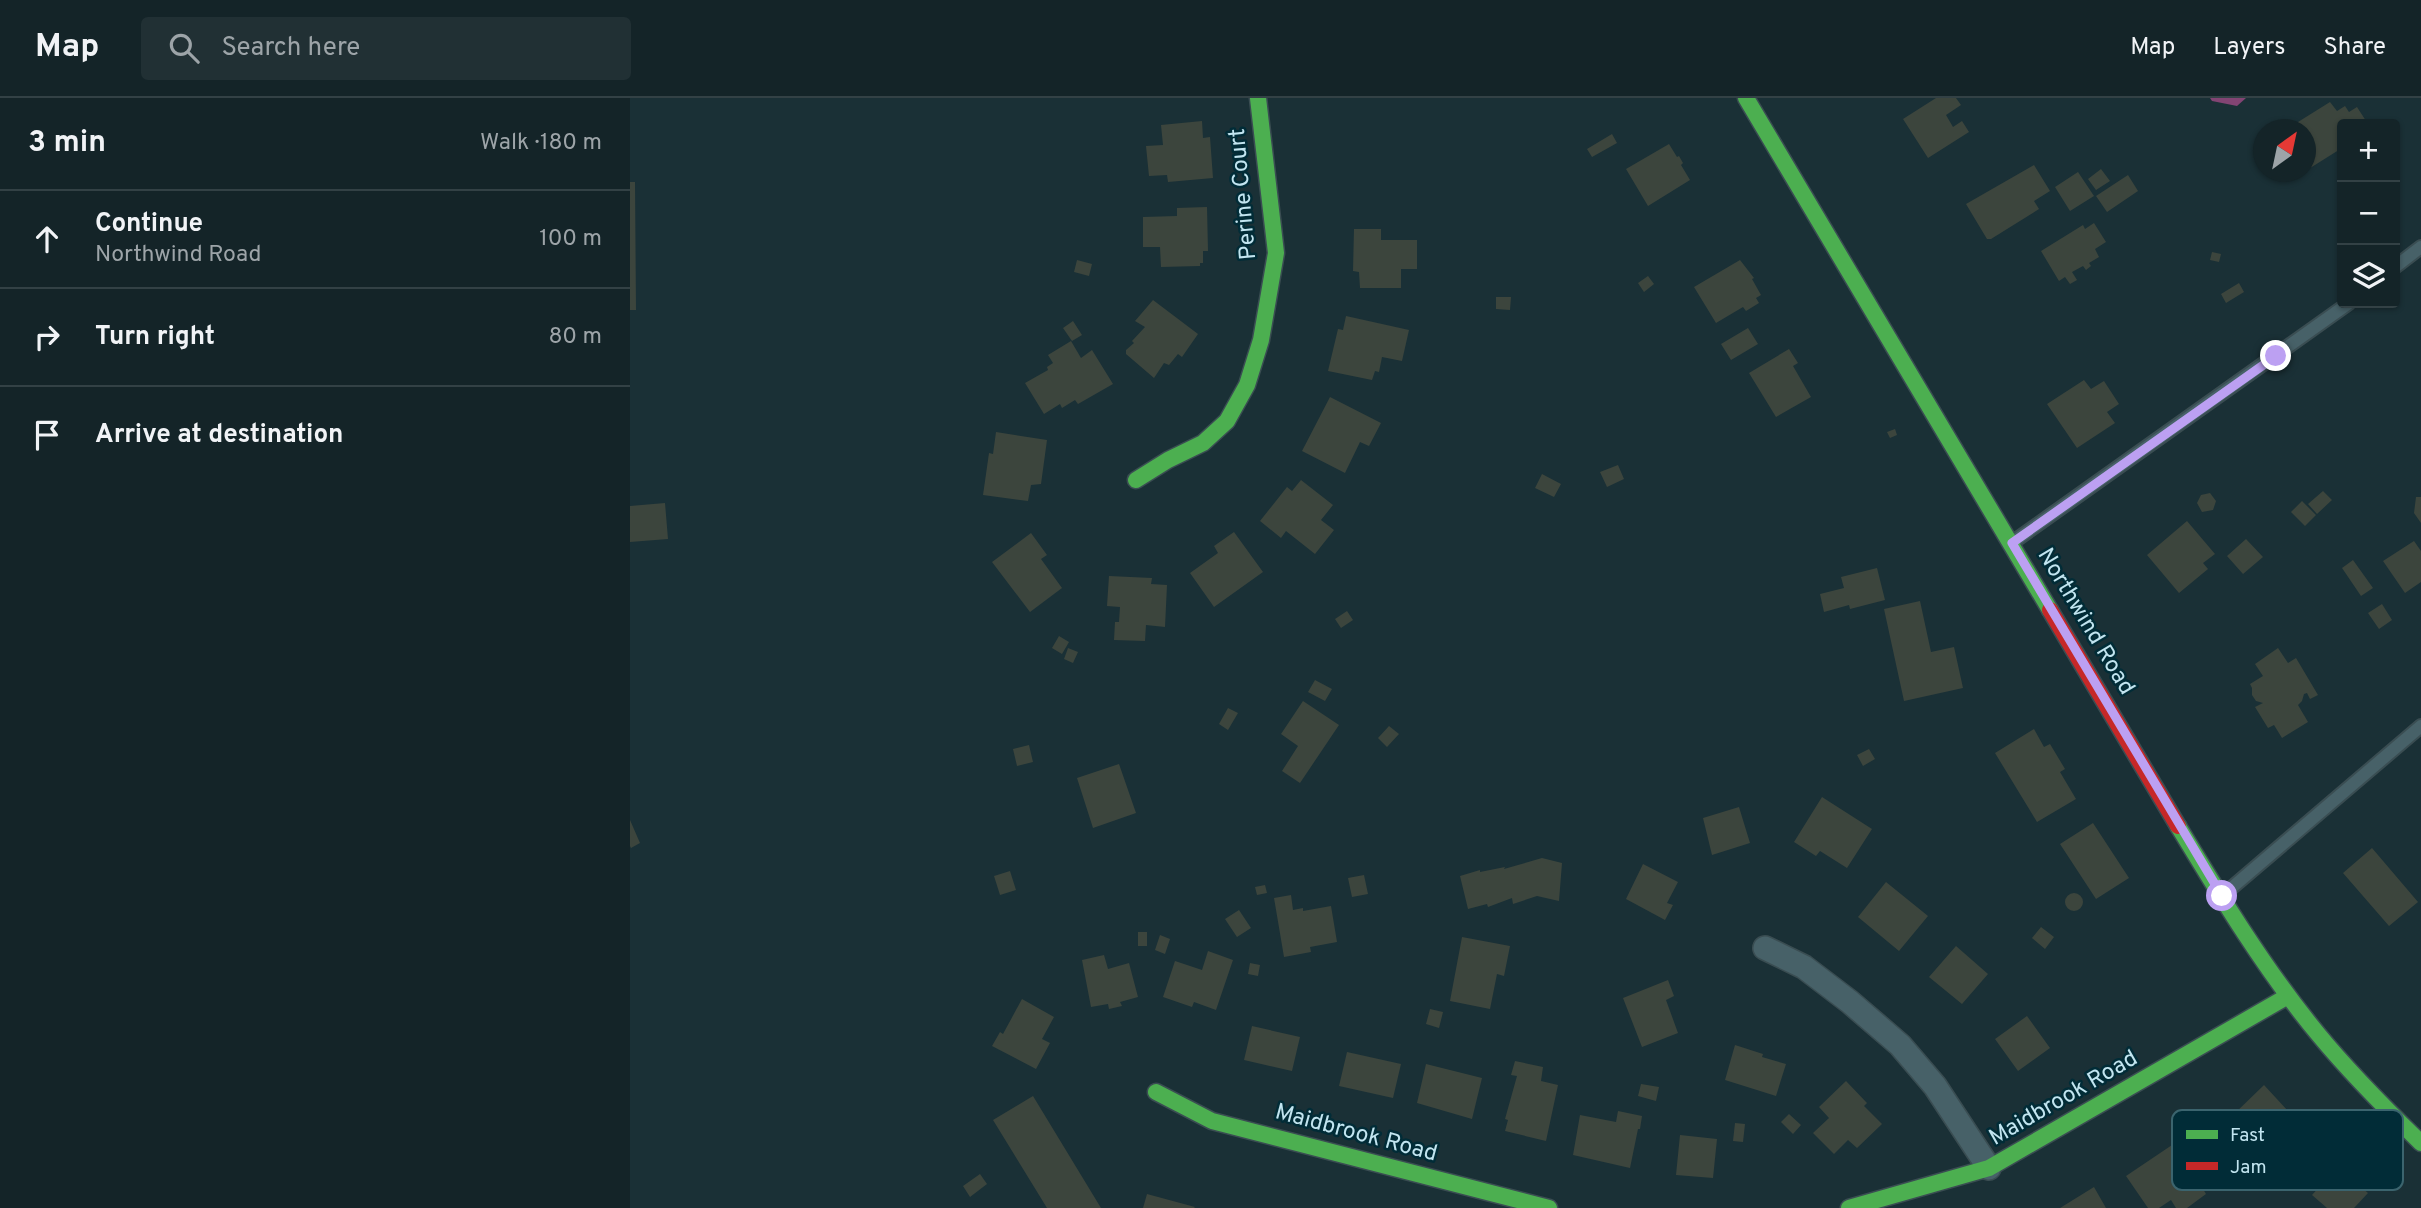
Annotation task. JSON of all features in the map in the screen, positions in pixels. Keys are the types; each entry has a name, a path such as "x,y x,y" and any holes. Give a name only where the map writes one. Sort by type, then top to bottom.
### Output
{"street":[{"name":"Perine Court","path":"1136,480 1203,443 1227,421 1247,385 1261,340 1276,253 1258,98"},
{"name":"Northwind Road","path":"1746,98 2222,896 2288,996 2351,1071 2389,1110"},
{"path":"1765,948 1804,967 1900,1045 1935,1086 1989,1168"},
{"name":"Maidbrook Road","path":"1849,1208 1989,1168 2288,996"},
{"name":"Maidbrook Road","path":"1156,1092 1212,1121 1549,1208"},
{"name":"Northwind Road","path":"2403,1124 2421,1143"}],"lane":[{"path":"2400,263 2421,247"},
{"path":"2012,543 2342,308"},
{"path":"2222,896 2421,726"}],"shaded area":[{"path":"2210,98 2246,98 2237,106 2212,101"}],"building":[{"path":"1936,98 1956,98 1961,105 1946,115 1953,127 1962,121 1969,132 1928,158 1903,119"},
{"path":"2330,102 2337,111 2345,106 2349,112 2357,107 2365,119 2337,119 2337,151 2316,164 2316,119 2303,119"},
{"path":"1202,121 1203,138 1210,137 1213,178 1168,182 1167,175 1149,176 1146,146 1163,145 1161,125"},
{"path":"1612,134 1617,143 1592,157 1587,149"},
{"path":"1669,144 1677,157 1679,156 1690,180 1648,206 1626,169"},
{"path":"2034,165 2050,191 2034,201 2039,209 1987,239 1966,204"},
{"path":"2101,169 2110,181 2096,190 2088,179"},
{"path":"2078,172 2094,196 2070,211 2055,187"},
{"path":"2128,175 2138,191 2107,212 2096,196"},
{"path":"630,182 635,182 636,310 630,310"},
{"path":"1207,207 1208,251 1203,251 1203,263 1200,263 1200,266 1161,267 1160,247 1143,247 1143,217 1177,216 1177,208"},
{"path":"2094,223 2106,242 2095,249 2099,257 2089,263 2091,266 2086,270 2083,266 2072,272 2077,280 2070,284 2065,277 2059,281 2041,251 2083,225 2085,229"},
{"path":"1354,229 1381,229 1381,240 1417,240 1417,269 1401,269 1401,288 1360,288 1359,272 1353,271"},
{"path":"2212,252 2221,254 2219,262 2210,260"},
{"path":"1077,260 1092,264 1089,276 1074,272"},
{"path":"1740,260 1754,278 1752,279 1761,295 1756,298 1759,303 1746,311 1743,307 1716,323 1694,287"},
{"path":"1648,276 1654,284 1644,292 1638,283"},
{"path":"2239,283 2244,292 2226,303 2221,294"},
{"path":"1496,297 1511,297 1510,310 1496,309"},
{"path":"1153,300 1198,334 1182,357 1178,354 1169,365 1164,363 1154,378 1126,354 1126,350 1134,343 1132,341 1145,327 1135,321"},
{"path":"1346,316 1409,330 1402,361 1382,357 1379,372 1375,371 1372,380 1328,371 1338,329 1343,330"},
{"path":"1073,321 1082,335 1072,341 1063,328"},
{"path":"1748,328 1758,344 1731,360 1721,344"},
{"path":"1071,341 1081,358 1092,350 1113,384 1078,404 1075,400 1062,408 1060,404 1044,414 1025,383 1048,370 1047,367 1053,363 1048,355"},
{"path":"1789,349 1798,363 1793,366 1811,397 1776,417 1749,373"},
{"path":"2084,380 2091,389 2104,381 2119,404 2107,412 2115,423 2077,448 2047,404"},
{"path":"1330,397 1381,423 1369,446 1360,442 1345,473 1302,451"},
{"path":"1895,429 1897,435 1890,438 1887,432"},
{"path":"996,432 1047,440 1041,484 1031,485 1028,501 983,495 989,453 993,454"},
{"path":"1618,465 1624,479 1607,487 1600,472"},
{"path":"1542,474 1561,484 1554,497 1535,488"},
{"path":"1301,480 1333,505 1321,520 1334,530 1315,554 1286,531 1281,538 1260,521 1287,487 1292,491"},
{"path":"2323,491 2332,500 2317,514 2308,504"},
{"path":"2210,493 2216,501 2213,510 2202,512 2197,503 2201,495"},
{"path":"2416,497 2421,497 2421,523 2414,513"},
{"path":"2302,501 2316,515 2305,526 2291,512"},
{"path":"665,503 668,539 630,542 630,506"},
{"path":"2187,521 2215,554 2203,563 2208,569 2179,593 2147,555"},
{"path":"1234,532 1263,572 1214,607 1190,573 1218,553 1214,546"},
{"path":"1031,533 1047,555 1041,559 1062,588 1030,612 992,562"},
{"path":"2246,539 2263,557 2243,574 2227,556"},
{"path":"2414,541 2421,551 2421,582 2405,593 2383,561"},
{"path":"2353,560 2373,588 2361,596 2342,568"},
{"path":"1877,568 1885,600 1824,612 1820,594 1844,588 1841,577"},
{"path":"1109,576 1152,578 1151,584 1167,585 1165,627 1146,625 1145,641 1114,640 1115,622 1119,622 1120,607 1107,606"},
{"path":"1920,601 1931,652 1954,647 1963,688 1904,701 1884,609"},
{"path":"2382,604 2392,620 2379,629 2368,613"},
{"path":"1347,611 1353,620 1341,628 1335,619"},
{"path":"1059,636 1069,642 1062,654 1052,648"},
{"path":"1068,648 1078,652 1073,663 1064,659"},
{"path":"2278,648 2288,663 2296,658 2318,695 2310,699 2307,693 2304,694 2298,705 2308,722 2282,738 2274,725 2268,728 2255,707 2263,703 2256,701 2250,684 2263,676 2255,664"},
{"path":"1315,680 1332,689 1325,701 1308,692"},
{"path":"1303,701 1339,725 1300,783 1282,771 1298,746 1281,734"},
{"path":"1228,708 1238,713 1228,730 1219,724"},
{"path":"1389,726 1399,734 1387,747 1378,738"},
{"path":"2034,729 2044,747 2050,744 2065,769 2060,772 2076,799 2037,822 1995,753"},
{"path":"1029,745 1033,762 1017,766 1013,749"},
{"path":"1869,749 1875,759 1863,766 1857,755"},
{"path":"1119,764 1136,813 1093,828 1077,778"},
{"path":"1822,797 1872,829 1847,868 1820,851 1816,856 1794,842"},
{"path":"1739,807 1750,843 1712,855 1703,818"},
{"path":"630,820 640,843 631,848 630,846"},
{"path":"2093,823 2129,878 2096,899 2060,844"},
{"path":"2372,848 2418,902 2389,926 2343,873"},
{"path":"1542,858 1562,863 1559,901 1537,896 1513,904 1512,898 1488,907 1487,904 1468,909 1460,876 1480,870 1505,867 1504,869"},
{"path":"1643,864 1678,882 1667,903 1673,905 1665,920 1626,899"},
{"path":"1010,871 1016,890 1000,895 994,876"},
{"path":"1364,875 1368,894 1352,897 1348,878"},
{"path":"1886,882 1928,916 1899,951 1858,917"},
{"path":"1265,885 1267,893 1257,895 1255,887"},
{"path":"2074,893 2080,896 2083,902 2080,908 2074,911 2068,908 2065,902 2068,896"},
{"path":"1291,895 1293,910 1331,906 1337,942 1310,947 1311,952 1284,957 1274,898"},
{"path":"1239,910 1251,928 1237,937 1225,919"},
{"path":"2041,927 2054,937 2045,949 2032,938"},
{"path":"1138,932 1147,932 1147,946 1138,946"},
{"path":"1160,935 1170,939 1165,954 1155,950"},
{"path":"1462,937 1510,946 1504,976 1497,974 1490,1009 1450,1001"},
{"path":"1956,946 1988,974 1962,1004 1929,977"},
{"path":"1208,951 1233,960 1216,1010 1194,1002 1192,1007 1163,997 1175,961 1202,970"},
{"path":"1104,955 1108,969 1129,963 1138,997 1120,1002 1122,1006 1109,1009 1108,1004 1091,1007 1082,960"},
{"path":"1250,963 1260,965 1258,976 1248,974"},
{"path":"1668,980 1674,996 1666,1000 1678,1033 1642,1047 1623,998"},
{"path":"1022,999 1054,1017 1042,1039 1050,1043 1036,1069 992,1046 1000,1032 1003,1034"},
{"path":"1430,1009 1443,1012 1439,1028 1426,1024"},
{"path":"2027,1016 2050,1048 2018,1071 1995,1039"},
{"path":"1252,1026 1300,1037 1292,1071 1244,1060"},
{"path":"1735,1045 1786,1064 1776,1096 1725,1080"},
{"path":"1347,1052 1401,1064 1393,1098 1339,1086"},
{"path":"1515,1061 1543,1067 1541,1081 1558,1085 1546,1141 1505,1131 1508,1120 1505,1119 1517,1076 1511,1075"},
{"path":"1426,1064 1482,1078 1472,1119 1417,1103"},
{"path":"1846,1081 1867,1103 1864,1106 1882,1124 1857,1148 1848,1140 1834,1154 1813,1133 1829,1118 1819,1107"},
{"path":"1641,1084 1659,1087 1656,1101 1638,1096"},
{"path":"2264,1085 2287,1110 2238,1110"},
{"path":"1033,1096 1101,1208 1047,1208 993,1120"},
{"path":"1618,1111 1642,1116 1630,1168 1573,1155 1580,1115 1616,1122"},
{"path":"1789,1114 1801,1125 1793,1134 1781,1122"},
{"path":"1735,1123 1745,1124 1743,1142 1733,1141"},
{"path":"1680,1135 1717,1139 1713,1178 1676,1175"},
{"path":"2172,1145 2172,1190 2204,1190 2206,1194 2187,1208 2176,1208 2171,1200 2159,1208 2148,1208 2126,1176"},
{"path":"980,1174 987,1184 970,1197 963,1186"},
{"path":"2094,1187 2106,1208 2060,1208"},
{"path":"2317,1190 2365,1190 2368,1193 2354,1208 2327,1208 2312,1195"},
{"path":"1147,1194 1195,1207 1143,1208"}],"traffic: fast":[{"path":"1136,480 1203,443 1227,421 1247,385 1261,340 1276,253 1258,98"},
{"path":"1746,98 2050,610"},
{"path":"2178,826 2244,933 2299,1010 2330,1048 2388,1110"},
{"path":"1849,1208 1989,1168 2288,996"},
{"path":"1156,1092 1212,1121 1549,1208"},
{"path":"2403,1125 2421,1143"}],"traffic: jam":[{"path":"2050,610 2178,826"}],"route":[{"path":"2222,896 2012,543 2276,356"}]}
